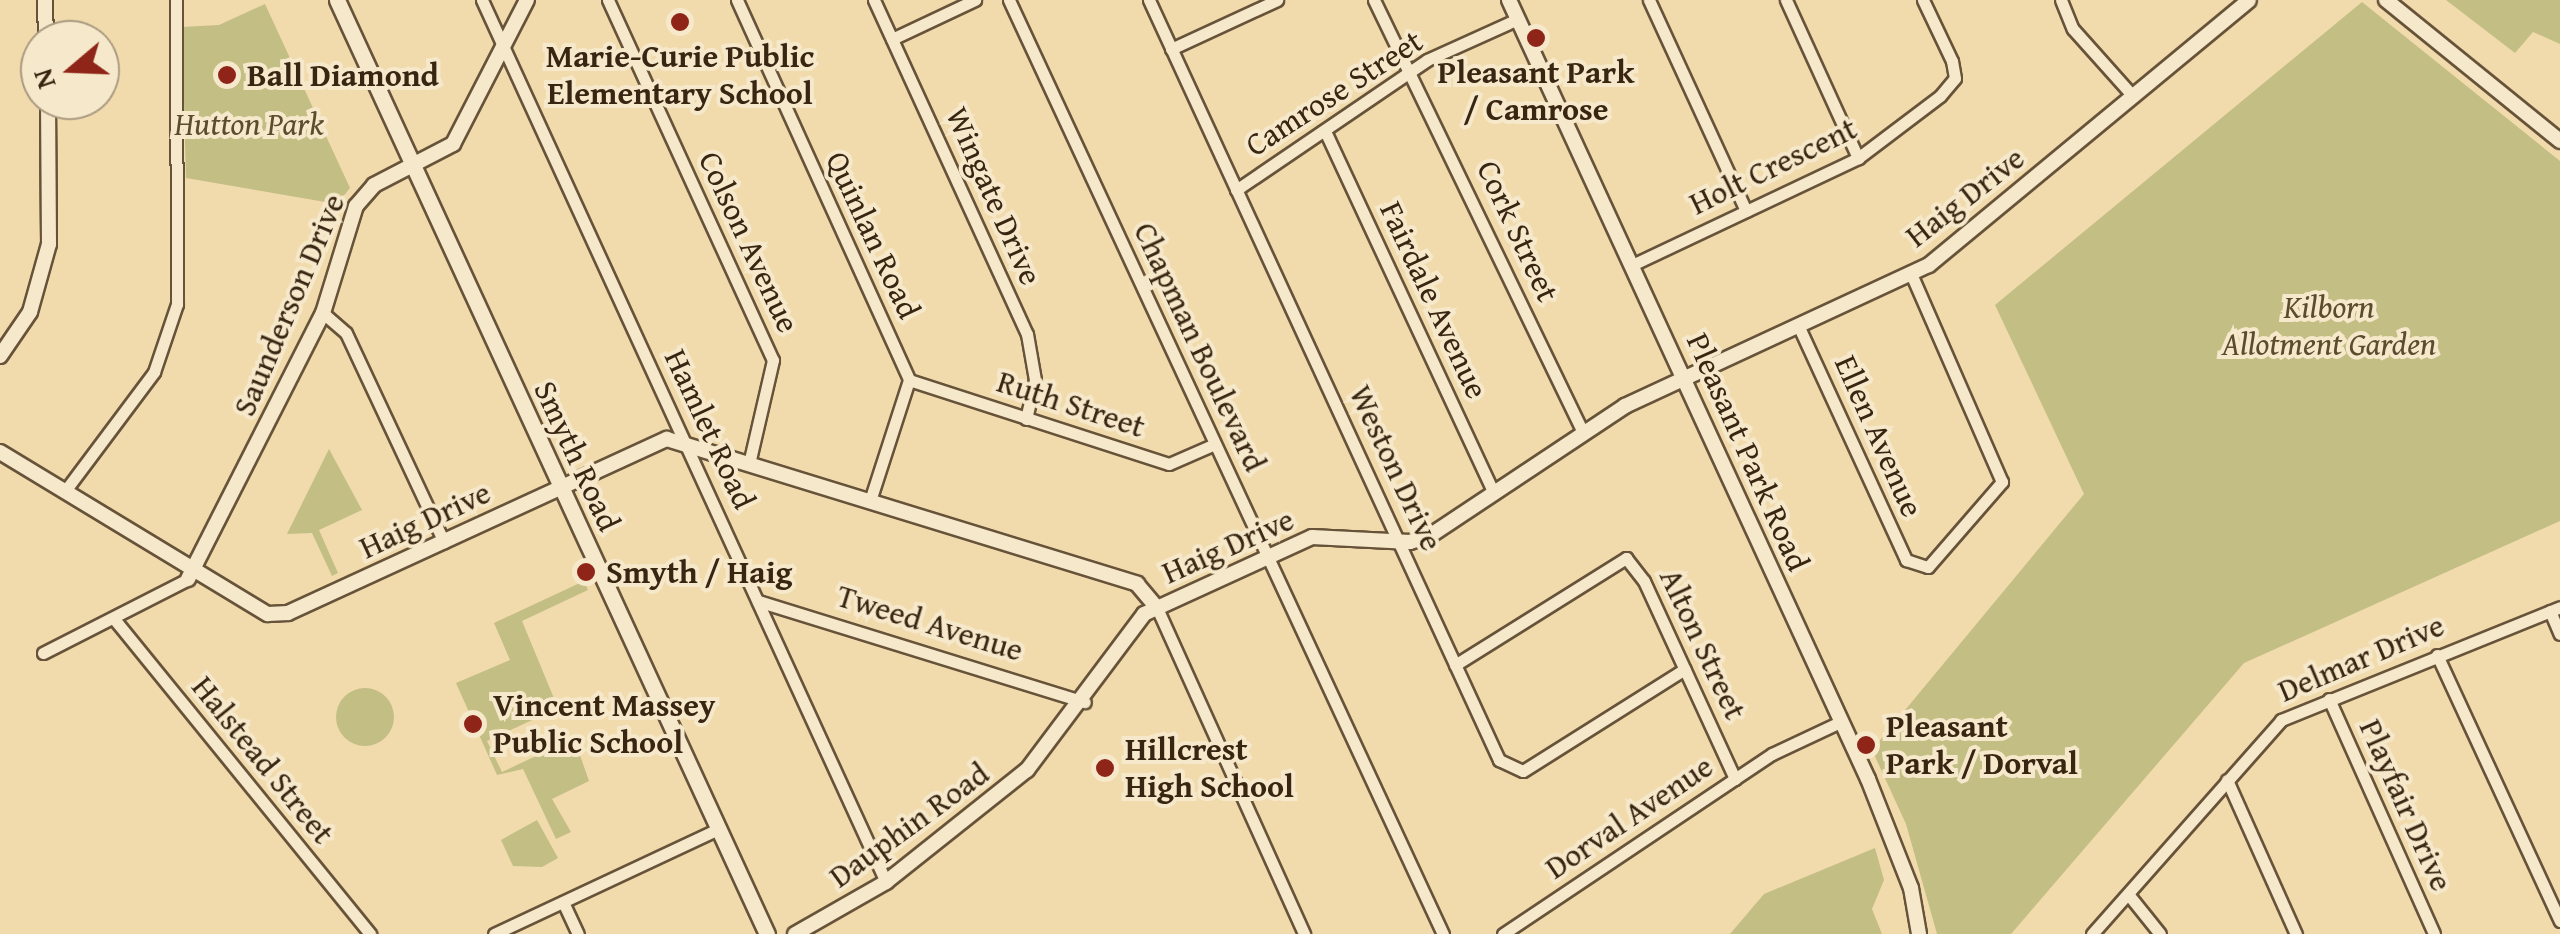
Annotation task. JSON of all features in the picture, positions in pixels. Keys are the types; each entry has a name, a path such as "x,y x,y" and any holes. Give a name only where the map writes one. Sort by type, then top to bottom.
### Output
{"main road":[{"name":"Smyth Road","path":"337,0 768,934"}],"street":[{"path":"65,491 154,372 177,304 176,0"},
{"name":"Hamlet Road","path":"482,0 886,882"},
{"name":"Saunderson Drive","path":"192,574 323,313 356,206 374,185 452,144 528,0"},
{"name":"Colson Avenue","path":"608,0 773,360 750,460"},
{"name":"Quinlan Road","path":"738,0 909,380"},
{"name":"Wingate Drive","path":"874,0 1027,334 1036,380 1026,419"},
{"path":"892,39 975,0"},
{"name":"Chapman Boulevard","path":"1009,0 1442,934"},
{"name":"Weston Drive","path":"1149,0 1499,760 1514,772 1685,669"},
{"path":"1171,49 1278,0"},
{"name":"Cork Street","path":"1374,0 1412,70 1583,434"},
{"name":"Pleasant Park Road","path":"1509,0 1842,721 1906,875 1918,934"},
{"path":"1649,0 1746,211"},
{"path":"1786,0 1858,158"},
{"name":"Holt Crescent","path":"1632,265 1858,158 1955,78 1923,0"},
{"path":"2061,0 2073,29 2133,96"},
{"name":"Haig Drive","path":"0,452 192,574 268,614 288,613 667,439 750,460 1146,587 1157,608 1329,534 1400,541 1430,535 1583,434 1685,378 1911,274 2249,0"},
{"path":"2386,0 2560,141"},
{"name":"Camrose Street","path":"1236,190 1412,70 1518,19"},
{"path":"0,356 30,312 50,244 48,120"},
{"name":"Fairdale Avenue","path":"1326,131 1494,493"},
{"name":"Ellen Avenue","path":"1798,325 1914,568 1938,561 2002,482 1911,274"},
{"path":"323,313 346,333 444,542"},
{"path":"871,498 909,380"},
{"name":"Ruth Street","path":"909,380 1169,464 1215,444"},
{"name":"Alton Street","path":"1455,666 1626,558 1685,669 1735,779"},
{"path":"43,653 114,620 192,574"},
{"name":"Tweed Avenue","path":"758,601 1085,702"},
{"path":"1157,608 1304,934"},
{"name":"Dauphin Road","path":"795,934 886,882 1027,770 1085,702 1138,620 1157,608"},
{"path":"2555,609 2560,634"},
{"name":"Delmar Drive","path":"2092,934 2281,720 2555,609"},
{"name":"Halstead Street","path":"114,620 370,934"},
{"path":"2437,655 2560,922"},
{"name":"Playfair Drive","path":"2329,699 2434,934"},
{"name":"Dorval Avenue","path":"1502,934 1735,779 1842,721"},
{"path":"2226,780 2296,934"},
{"path":"494,934 718,829"},
{"path":"2128,894 2160,934"},
{"path":"563,902 578,934"}],"green space":[{"path":"2446,0 2560,0 2560,44 2533,32 2515,53"},
{"name":"Kilborn Allotment Garden","path":"2362,2 2560,161 2560,521 2244,663 2011,934 1937,934 1906,824 1872,750 2084,494 1995,305"},
{"name":"Hutton Park","path":"265,4 350,188 337,204 186,178 182,27 219,25"},
{"path":"329,449 362,510 319,530 338,573 332,576 312,533 287,534"},
{"path":"584,581 588,590 522,621 558,708 487,741 502,772 574,738 589,781 552,799 571,832 556,839 523,769 497,775 456,683 510,660 494,623"},
{"path":"365,688 386,696 394,717 386,738 365,746 344,738 336,717 344,696"},
{"path":"537,820 558,858 542,867 513,866 501,840"},
{"path":"1875,848 1884,880 1872,909 1882,934 1730,934 1764,894"}],"place":[{"name":"Marie-Curie Public Elementary School","path":"680,22"},
{"name":"Pleasant Park / Camrose","path":"1536,38"},
{"name":"Ball Diamond","path":"227,75"},
{"name":"Smyth / Haig","path":"586,572"},
{"name":"Vincent Massey Public School","path":"473,724"},
{"name":"Pleasant Park / Dorval","path":"1866,745"},
{"name":"Hillcrest High School","path":"1105,768"}]}
